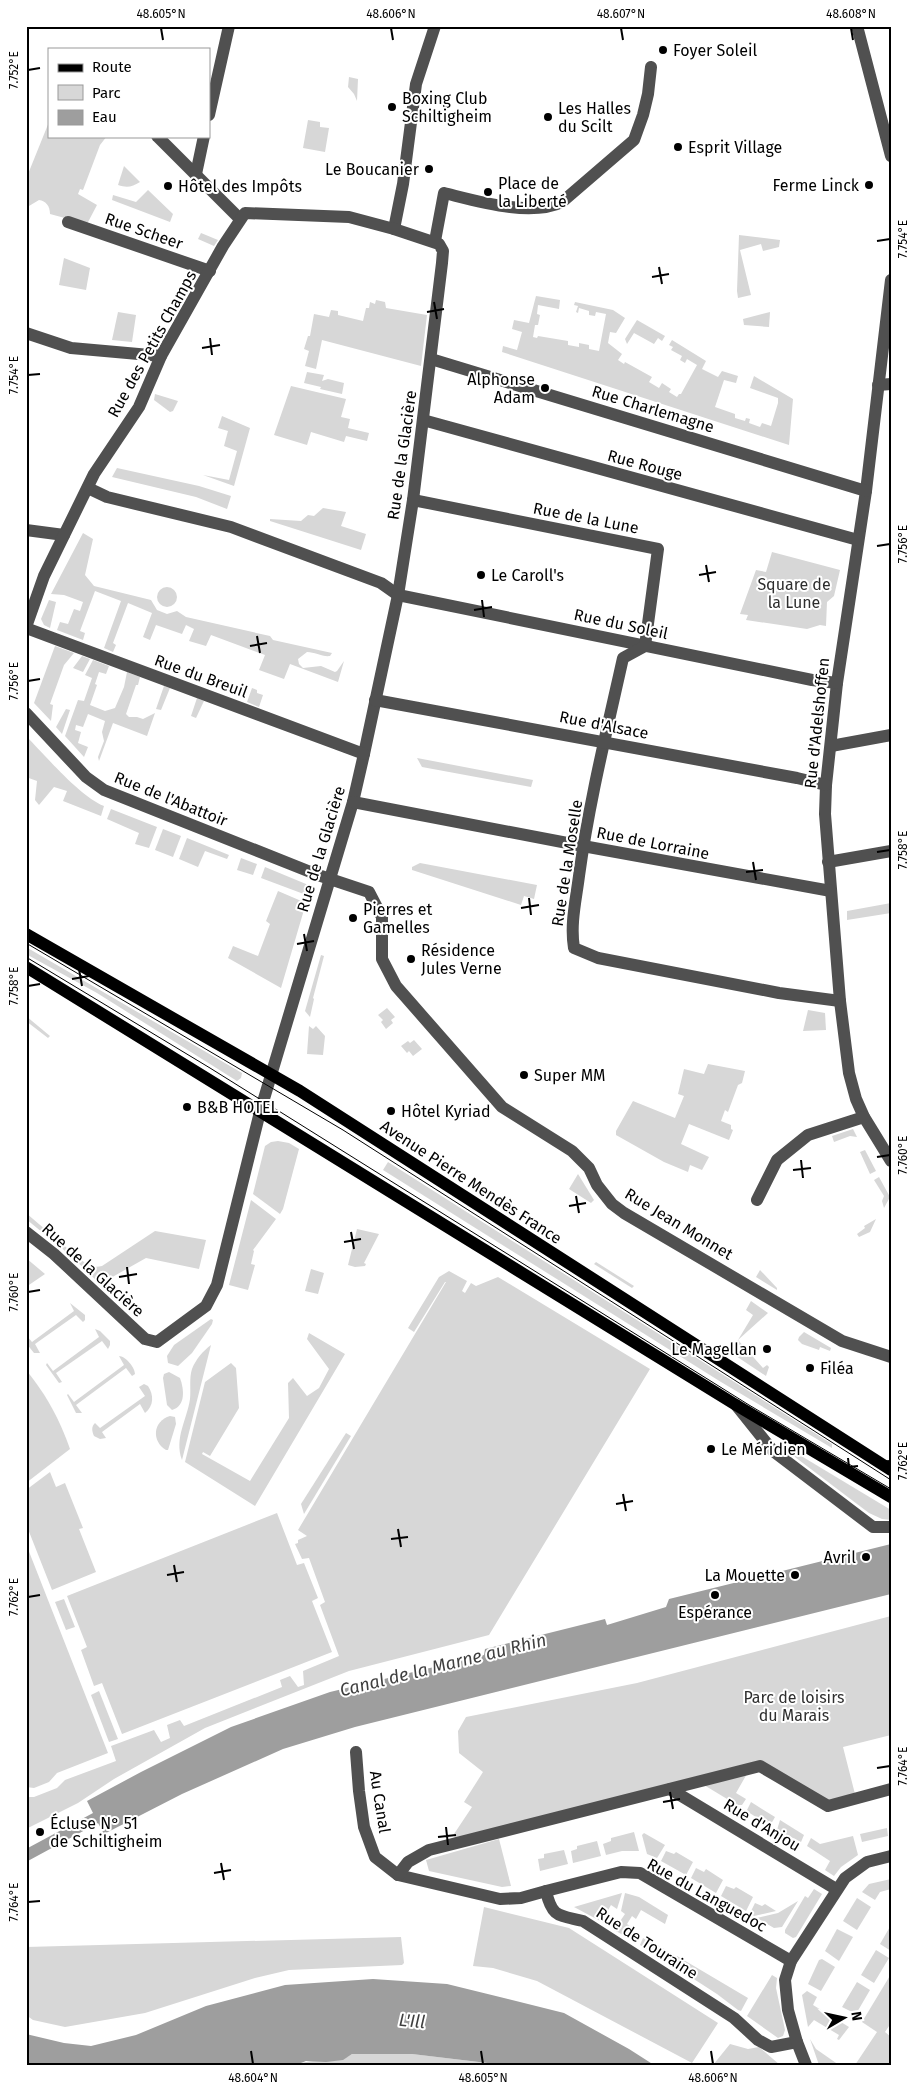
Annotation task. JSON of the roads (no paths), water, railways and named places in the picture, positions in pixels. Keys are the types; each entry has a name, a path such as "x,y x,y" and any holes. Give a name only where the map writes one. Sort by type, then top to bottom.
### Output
{"main road":[{"name":"Avenue Pierre Mendès France","path":"26,934 300,1091 891,1470"},
{"path":"26,967 736,1406 891,1497"}],"street":[{"path":"210,111 229,26"},
{"path":"388,232 403,184 416,84 435,26"},
{"path":"857,26 891,156"},
{"name":"Rue de la Glacière","path":"26,1232 54,1254 145,1339 157,1342 206,1306 217,1285 260,1112 353,802 376,700 398,595 413,500 443,251 439,244 435,242 444,193 501,206 550,208 562,202 634,140 648,94 650,67"},
{"path":"159,138 240,219 245,213 349,217 388,232 435,242"},
{"path":"196,174 204,138"},
{"name":"Rue des Petits Champs","path":"26,628 44,576 88,488 107,453 139,407 161,356 240,219"},
{"name":"Rue Scheer","path":"68,222 210,271"},
{"name":"Rue d'Adelshoffen","path":"891,280 884,384 858,540 837,684 826,785 825,814 840,1001 849,1073 856,1099 864,1117 891,1161"},
{"path":"26,333 71,348 161,356"},
{"name":"Rue Charlemagne","path":"431,359 866,491"},
{"name":"Rue Rouge","path":"423,420 858,540"},
{"path":"88,488 107,497 231,527 382,583 398,595"},
{"name":"Rue de la Lune","path":"413,500 658,549 645,646"},
{"path":"26,530 64,534"},
{"name":"Rue du Soleil","path":"398,595 837,684"},
{"name":"Rue du Breuil","path":"26,628 364,754"},
{"name":"Rue de la Moselle","path":"645,646 623,658 583,846 571,932 574,948 598,958 779,993 840,1001"},
{"name":"Rue d'Alsace","path":"376,700 826,785"},
{"name":"Rue de l'Abattoir","path":"26,713 86,777 104,790 329,878"},
{"path":"831,746 891,735"},
{"name":"Rue de Lorraine","path":"353,802 831,891"},
{"path":"828,862 891,851"},
{"name":"Rue Jean Monnet","path":"329,878 369,892 382,917 382,958 396,986 502,1107 577,1155 612,1204 624,1213 842,1340 891,1358"},
{"path":"757,1200 777,1160 808,1135 864,1117"},
{"path":"736,1406 774,1450 873,1527 891,1527"},
{"name":"Au Canal","path":"356,1752 364,1827 375,1857 398,1876"},
{"path":"546,1891 521,1898 500,1899 398,1876 408,1862 429,1850 760,1766 828,1806 891,1789"},
{"name":"Rue d'Anjou","path":"670,1789 836,1889"},
{"path":"806,2065 796,2042 788,2010 785,1980 791,1960 836,1889 853,1870 867,1862 891,1856"},
{"name":"Rue du Languedoc","path":"546,1891 621,1872 640,1873 791,1960"},
{"name":"Rue de Touraine","path":"546,1891 549,1906 555,1914 583,1921 734,2018 758,2040 771,2047 796,2042"}],"water":[{"name":"Canal de la Marne au Rhin","path":"891,1544 891,1594 355,1727 283,1749 182,1794 104,1834 98,1823 26,1862 26,1849 93,1813 87,1801 231,1727 330,1692 484,1655 485,1649 605,1619 607,1625 666,1607 669,1599"},
{"name":"L'Ill","path":"373,1979 447,1984 564,2013 654,2065 504,2065 412,2054 352,2054 343,2060 326,2062 306,2061 296,2065 26,2065 26,2034 64,2043 91,2046 136,2035 206,2006 285,1985"}],"tram line":[{"path":"26,943 343,1130 891,1480"},
{"path":"26,957 210,1068 749,1405 891,1489"}],"place":[{"name":"Foyer Soleil","path":"663,50"},
{"name":"Boxing Club Schiltigheim","path":"392,107"},
{"name":"Les Halles du Scilt","path":"548,117"},
{"name":"Esprit Village","path":"678,147"},
{"name":"Le Boucanier","path":"429,169"},
{"name":"Ferme Linck","path":"869,185"},
{"name":"Hôtel des Impôts","path":"168,186"},
{"name":"Place de la Liberté","path":"488,192"},
{"name":"Alphonse Adam","path":"545,388"},
{"name":"Le Caroll's","path":"481,575"},
{"name":"Pierres et Gamelles","path":"353,918"},
{"name":"Résidence Jules Verne","path":"411,959"},
{"name":"Super MM","path":"524,1075"},
{"name":"B&B HOTEL","path":"187,1107"},
{"name":"Hôtel Kyriad","path":"391,1111"},
{"name":"Le Magellan","path":"767,1349"},
{"name":"Filéa","path":"810,1368"},
{"name":"Le Méridien","path":"711,1449"},
{"name":"Avril","path":"866,1557"},
{"name":"La Mouette","path":"795,1575"},
{"name":"Espérance","path":"715,1595"},
{"name":"Écluse N° 51 de Schiltigheim","path":"40,1832"}],"park label":[{"name":"Square de la Lune","path":"794,593"},
{"name":"Parc de loisirs du Marais","path":"794,1706"}]}
